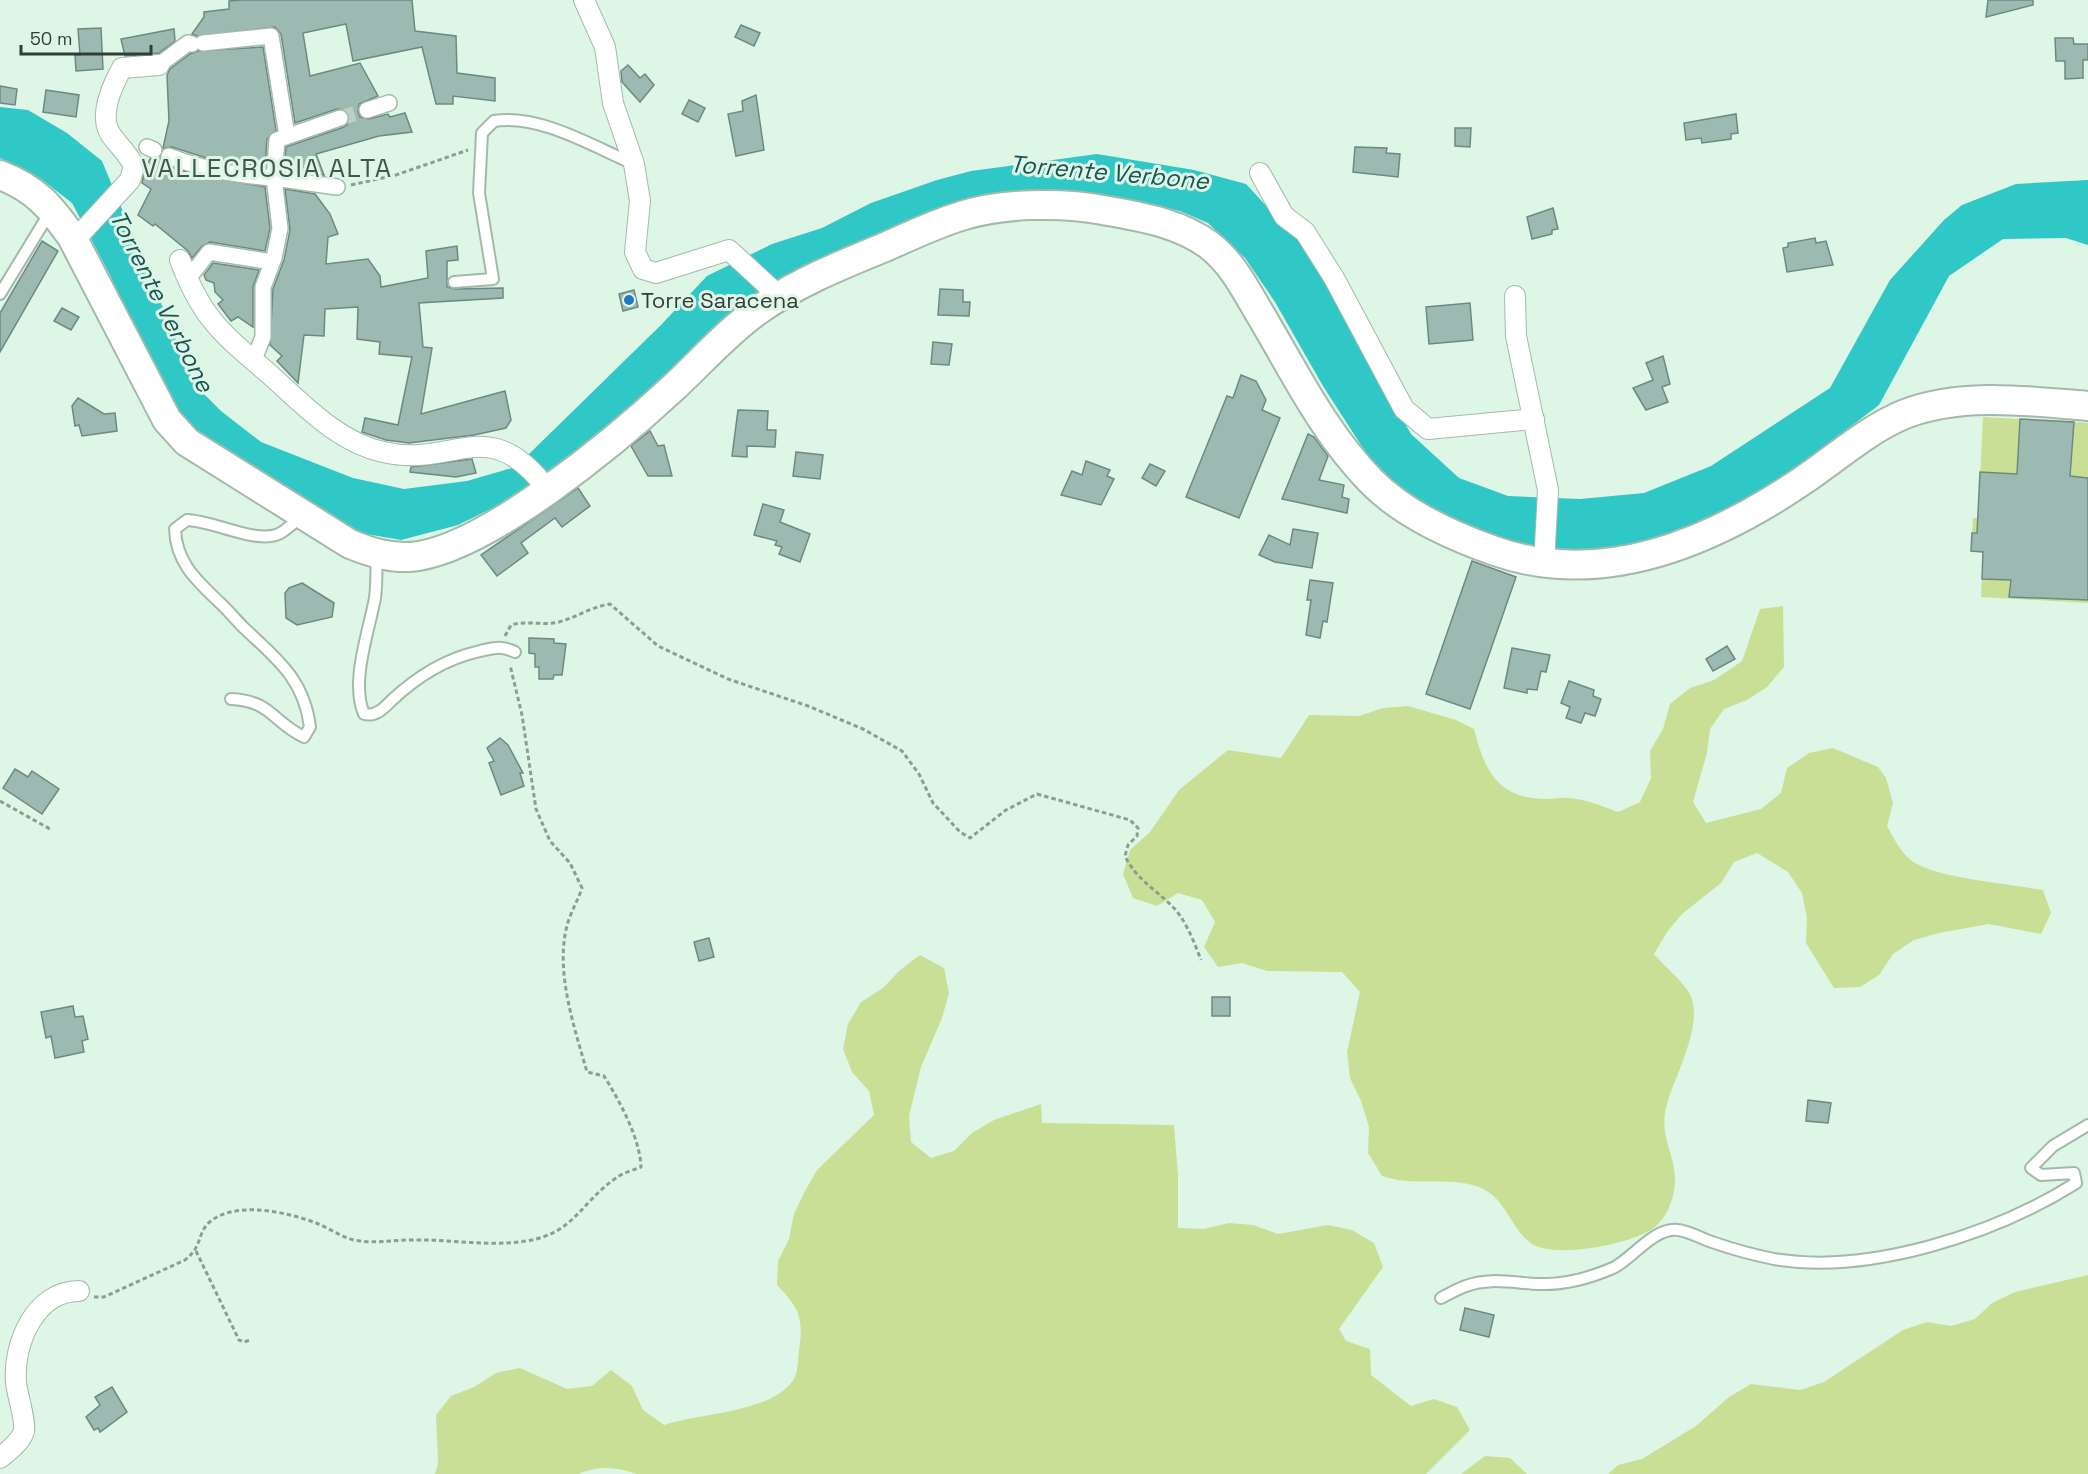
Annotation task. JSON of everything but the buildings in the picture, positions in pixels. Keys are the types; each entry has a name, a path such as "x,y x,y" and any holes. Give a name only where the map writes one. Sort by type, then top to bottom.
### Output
{"main road":[{"path":"0,175 23,184 77,234 167,420 187,442 350,544 377,555 411,557 452,547 487,529 660,401 776,293 960,216 998,207 1087,207 1152,219 1180,228 1210,246 1233,269 1325,425 1373,484 1405,507 1450,534 1500,553 1544,560 1622,562 1683,544 1752,512 1885,424 1910,412 1954,403 1992,401 2088,406"}],"street":[{"path":"584,0 605,46 614,103 634,164 640,201 635,252 643,269 656,273 729,250 776,293"},
{"path":"77,234 130,180 134,166 130,157 110,133 106,117 112,85 122,68 159,65 188,44 271,36 287,136"},
{"path":"367,110 389,103"},
{"path":"253,362 262,337 263,287 273,262 280,228 274,178 277,140 340,118"},
{"path":"169,156 200,169 337,187"},
{"path":"1260,173 1284,216 1305,232 1334,278 1404,409 1428,429 1534,419"},
{"path":"188,279 209,252 273,262"},
{"path":"180,260 204,309 230,342 328,425 355,441 382,452 417,456 479,446 508,451 545,486"},
{"path":"1515,296 1516,336 1548,490 1544,560"},
{"path":"0,1458 22,1437 25,1428 16,1381 15,1358 20,1343 32,1319 48,1301 64,1291 79,1291"}],"lane":[{"path":"454,282 493,279 479,193 482,133 494,121 504,120 558,131 634,164"},
{"path":"0,294 52,210"},
{"path":"231,699 249,700 265,707 292,731 304,737 310,728 308,708 296,682 270,650 243,627 184,566 176,545 175,529 187,520 203,520 249,534 276,535 303,515"},
{"path":"377,555 375,596 362,657 361,698 364,714 369,716 380,711 404,689 446,660 502,646 515,652"},
{"path":"1441,1298 1467,1285 1514,1281 1538,1284 1568,1282 1614,1267 1653,1238 1677,1229 1715,1243 1773,1259 1824,1264 1868,1260 1909,1252 1994,1224 2076,1183 2074,1173 2041,1175 2031,1168 2053,1146 2088,1125"}],"path":[{"path":"337,187 396,175 480,147"},
{"path":"79,1291 90,1297 104,1297 185,1260 196,1251 203,1228 220,1215 247,1209 315,1222 351,1239 485,1245 527,1241 553,1234 582,1212 617,1177 641,1167 640,1157 620,1103 604,1076 587,1072 566,991 564,948 568,921 582,888 570,863 550,841 536,809 514,676 502,646 511,625 522,621 560,621 594,606 610,604 658,646 728,679 808,706 863,729 902,751 919,774 933,803 960,832 970,838 1006,810 1037,794 1130,820 1138,828 1137,836 1128,845 1125,856 1148,888 1174,907 1189,932 1201,960"},
{"path":"0,801 50,829"},
{"path":"196,1251 239,1340 244,1342 250,1340"}],"green space":[{"path":"1983,417 2088,423 2088,603 1981,597 1983,552 1971,551 1973,518 1978,518"},
{"path":"1783,606 1784,667 1767,687 1747,700 1724,709 1710,729 1707,753 1693,802 1706,823 1761,809 1781,793 1787,768 1809,753 1833,748 1878,767 1886,778 1893,803 1887,826 1900,848 1913,862 1945,874 2043,890 2051,913 2041,934 1989,924 1914,940 1893,954 1879,975 1860,987 1834,988 1806,943 1807,918 1802,893 1788,872 1757,853 1734,862 1721,883 1682,914 1667,932 1654,954 1688,991 1693,1003 1694,1016 1688,1047 1664,1118 1675,1177 1674,1190 1664,1217 1655,1227 1645,1233 1594,1248 1558,1250 1543,1248 1532,1244 1525,1238 1499,1201 1485,1190 1457,1182 1405,1181 1382,1176 1368,1153 1369,1127 1361,1101 1350,1078 1347,1052 1360,992 1342,972 1267,971 1242,963 1218,967 1204,947 1215,922 1202,900 1178,893 1157,906 1133,898 1123,874 1130,850 1150,832 1179,790 1228,750 1281,758 1309,715 1359,716 1383,708 1408,706 1456,720 1474,729 1488,769 1495,779 1515,794 1529,798 1575,799 1618,812 1640,802 1651,778 1650,751 1663,729 1670,704 1690,688 1714,680 1742,661 1760,609"},
{"path":"920,955 944,968 949,993 942,1018 921,1067 909,1116 911,1142 931,1158 954,1151 972,1133 994,1120 1041,1104 1042,1123 1174,1125 1178,1176 1178,1228 1204,1229 1229,1223 1253,1225 1278,1234 1328,1225 1352,1230 1374,1243 1383,1267 1339,1329 1346,1341 1370,1349 1371,1375 1411,1406 1434,1399 1457,1407 1470,1430 1426,1474 637,1474 608,1468 593,1469 578,1474 435,1474 438,1463 436,1415 451,1396 474,1387 496,1373 520,1368 567,1389 592,1386 611,1370 632,1386 643,1410 664,1425 754,1405 785,1389 796,1374 801,1330 795,1307 777,1285 778,1261 789,1239 794,1214 817,1170 874,1115 869,1091 852,1072 843,1049 848,1024 861,1002 883,988 900,970"},
{"path":"2088,1275 2088,1474 1608,1474 1618,1465 1642,1459 1696,1426 1729,1397 1751,1384 1800,1390 1824,1382 1903,1330 1927,1322 1951,1326 1975,1319 1992,1303 2015,1292"},
{"path":"1485,1456 1510,1458 1527,1474 1461,1474"}],"water":[{"name":"Torrente Verbone","path":"0,107 28,110 67,133 102,161 195,385 221,411 261,442 353,478 404,489 467,481 512,468 661,325 707,276 772,244 822,228 871,203 971,171 1097,154 1194,170 1246,184 1315,258 1352,331 1411,434 1459,478 1508,496 1580,499 1644,493 1711,466 1830,388 1890,280 1944,220 1962,205 2016,184 2088,180 2088,245 2066,238 2003,239 1949,276 1879,405 1752,501 1693,527 1613,550 1557,553 1511,543 1460,523 1424,504 1377,470 1323,386 1275,302 1245,258 1208,223 1180,211 1141,203 1047,193 713,330 663,378 552,473 507,501 458,525 401,540 355,532 221,453 188,424 169,399 124,311 111,277 72,203 41,179 0,158"}],"tunnel":[{"path":"340,118 367,110"}],"place":[{"name":"Torre Saracena","path":"629,300"}],"district":[{"name":"VALLECROSIA ALTA","path":"267,168"}]}
